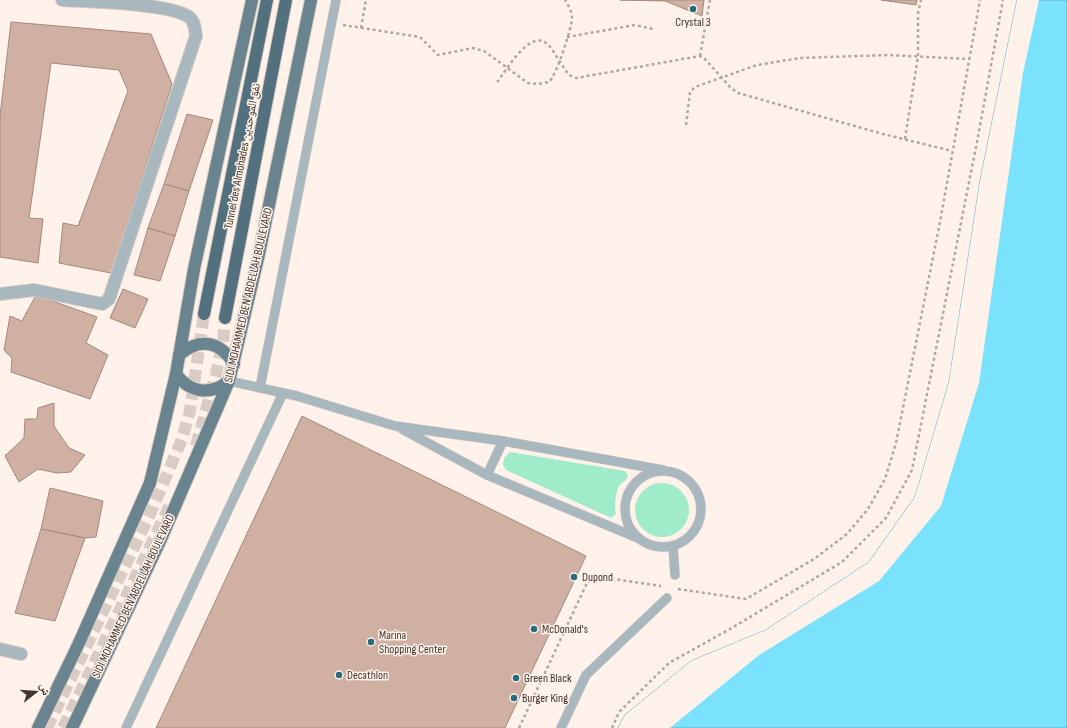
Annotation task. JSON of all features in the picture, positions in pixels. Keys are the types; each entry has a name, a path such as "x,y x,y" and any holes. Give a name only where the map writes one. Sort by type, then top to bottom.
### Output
{"highway":[{"name":"Tunnel des Almohades نفق الموحدين","path":"204,314 267,0"},
{"name":"Tunnel des Almohades نفق الموحدين","path":"225,318 286,0"}],"main road":[{"path":"38,728 79,643 150,483 176,374 194,269 252,0"},
{"name":"SIDI MOHAMMED BEN ABDELLAH BOULEVARD","path":"72,728 161,539 229,381 234,364 311,0"},
{"path":"179,355 193,346 209,344 228,354 234,364"},
{"path":"176,374 182,382 190,388 201,391 211,391 221,388 229,381"}],"street":[{"path":"0,294 34,290 102,304 109,299 196,36 194,24 188,17 160,4 62,0"},
{"path":"0,649 21,654"}],"lane":[{"path":"260,388 336,0"},
{"path":"229,381 284,393 395,426 503,441 663,470 682,476 696,490 700,499 700,514 696,528 690,536 672,546 653,545 487,475 395,426"},
{"path":"126,728 284,393"},
{"path":"487,475 503,441"},
{"path":"640,539 630,527 626,518 626,499 636,482 644,476 663,470"},
{"path":"672,546 675,575"},
{"path":"561,728 586,675 667,598"}],"path":[{"path":"361,28 366,0"},
{"path":"331,23 420,37 438,55 473,48 484,51 528,83 538,84 549,82 553,79 560,62 572,20 570,9 565,0"},
{"path":"700,56 710,0"},
{"path":"905,139 918,56 918,13 921,0"},
{"path":"673,588 746,600 794,572 834,544 858,522 877,495 892,461 896,443 980,0"},
{"path":"612,728 619,712 669,663 730,630 842,562 886,518 912,470 977,142 1003,0"},
{"path":"567,36 635,25 653,29"},
{"path":"497,82 527,44 537,40 543,41 549,45 568,75 580,78 700,56"},
{"path":"700,56 731,88 745,96 952,151"},
{"path":"686,125 690,92 699,85 757,64 800,58 918,56 969,59"},
{"path":"519,728 587,583 600,577 666,587"}],"green space":[{"path":"510,452 625,471 628,476 616,493 616,514 611,518 506,470 503,465 504,458"},
{"path":"657,483 667,483 677,487 685,495 689,505 689,515 685,525 677,533 667,537 657,537 647,533 639,525 635,515 635,505 639,495 647,487"}],"water":[{"path":"1017,0 1067,0 1067,728 618,728 625,715 691,661 766,630 869,562 915,497 949,382 980,181"}],"pier":[{"path":"1017,0 1039,0 1023,73 979,383 941,506 879,581 759,655 670,728 618,728 625,715 691,661 766,630 869,562 915,497 949,382 980,181"}],"building":[{"name":"Crystal 3","path":"620,0 704,0 702,16 665,1"},
{"path":"881,0 917,0 916,5"},
{"path":"11,22 151,34 172,84 111,273 59,263 63,223 78,226 128,91 119,70 51,63 29,218 43,219 38,263 0,257 0,116"},
{"path":"187,114 213,120 189,191 164,184"},
{"path":"164,184 189,191 175,236 148,228"},
{"path":"148,228 175,236 160,281 134,275"},
{"path":"123,289 148,299 135,328 110,318"},
{"path":"36,295 97,317 86,343 108,355 90,399 11,372 12,358 4,350 10,316 22,321"},
{"path":"54,403 54,426 69,448 85,455 71,472 57,473 38,469 19,482 5,456 24,438 25,419 37,419 38,408"},
{"name":"Marina Shopping Center","path":"302,416 586,556 505,728 156,728"},
{"path":"50,488 103,501 96,537 85,538 41,529"},
{"path":"41,529 85,538 55,621 15,613"}],"tunnel":[{"path":"47,728 151,512 182,439 190,411 204,314"},
{"path":"196,446 216,374 223,342 225,318"},
{"path":"63,728 170,505"}],"place":[{"name":"Crystal 3","path":"693,9"},
{"name":"Dupond","path":"574,577"},
{"name":"McDonald's","path":"534,629"},
{"name":"Marina Shopping Center","path":"371,642"},
{"name":"Decathlon","path":"339,675"},
{"name":"Green Black","path":"516,678"},
{"name":"Burger King","path":"514,698"}]}
